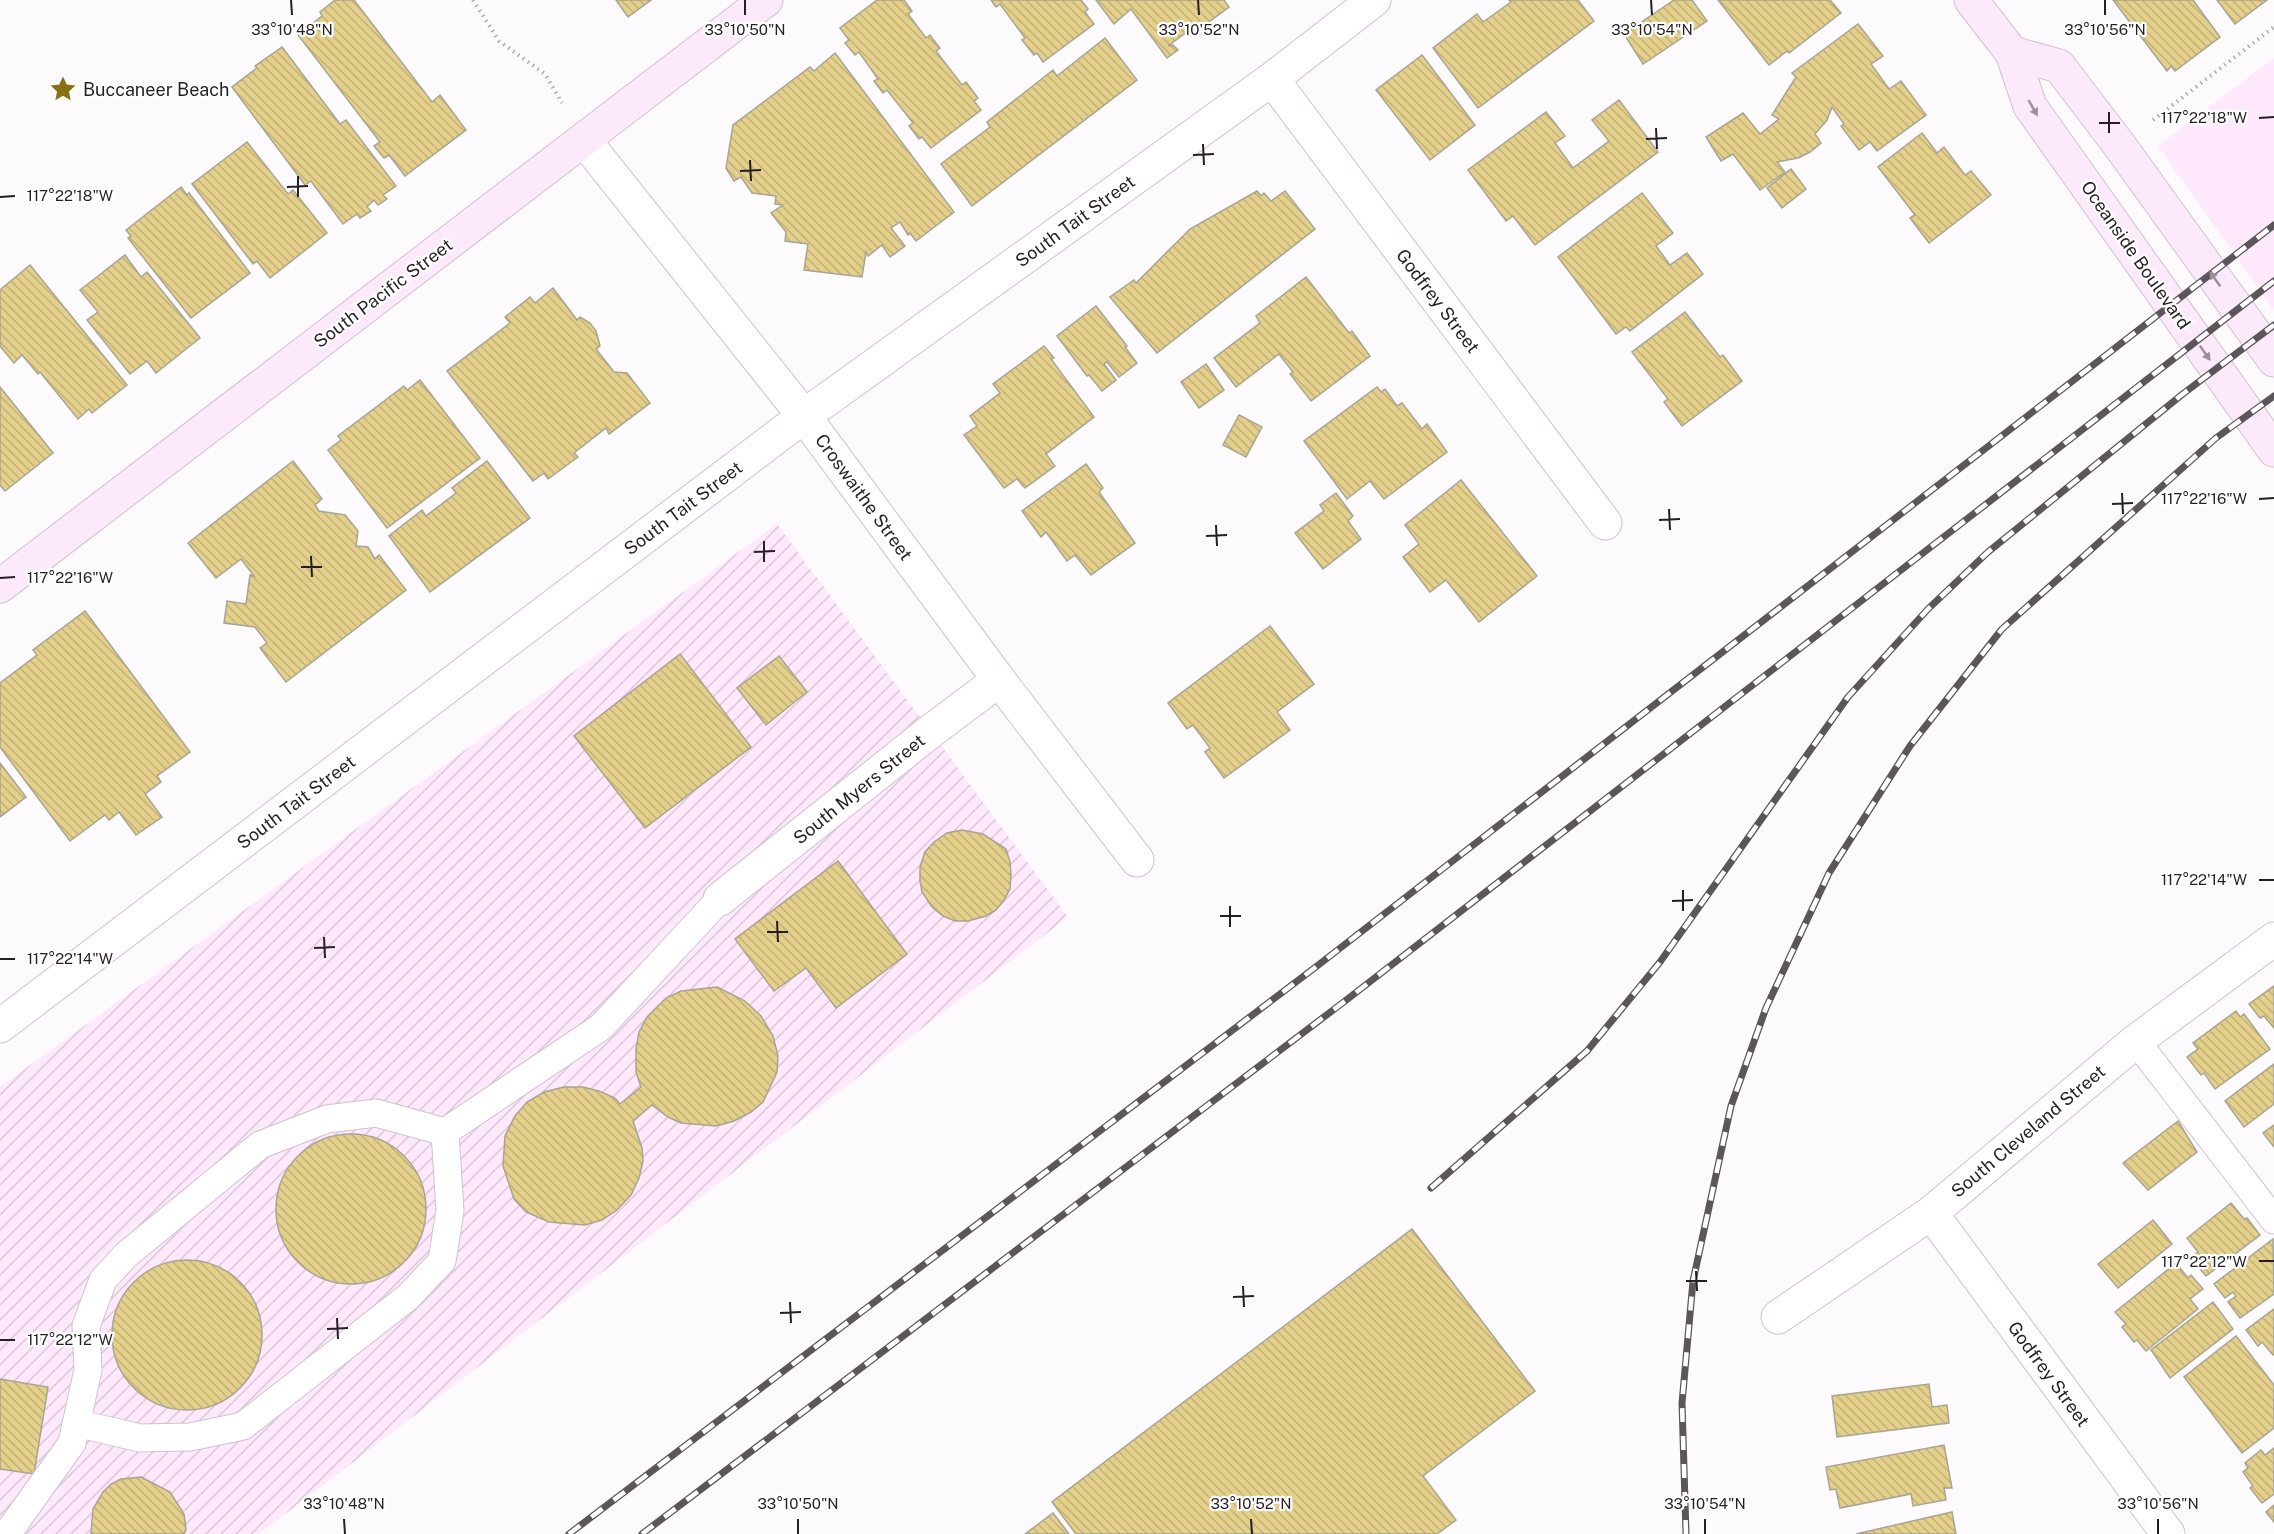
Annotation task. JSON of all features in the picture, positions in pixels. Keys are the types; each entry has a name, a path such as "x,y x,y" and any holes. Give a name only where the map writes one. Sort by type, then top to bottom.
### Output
{"main road":[{"name":"South Pacific Street","path":"0,586 766,0"},
{"name":"Oceanside Boulevard","path":"1971,0 2012,53 2030,106 2274,450"},
{"path":"2012,53 2059,66 2274,360"}],"street":[{"name":"South Tait Street","path":"0,1026 804,416 1272,79 1374,0"},
{"name":"Godfrey Street","path":"1272,79 1605,523"},
{"name":"Croswaithe Street","path":"584,140 804,416 999,680 1137,860"},
{"name":"South Myers Street","path":"720,899 931,731 999,680"},
{"name":"South Cleveland Street","path":"1778,1317 1931,1213 2136,1041 2274,939"},
{"name":"Godfrey Street","path":"1931,1213 2168,1534"}],"lane":[{"path":"7,1534 72,1443 88,1370 86,1326 103,1280 126,1255 260,1145 327,1119 376,1113 445,1132 602,1027 720,899"},
{"path":"2136,1041 2274,1220"},
{"path":"76,1423 140,1438 190,1437 243,1426 408,1297 442,1261 450,1211 445,1132"}],"path":[{"path":"473,0 498,41 545,74 584,140"},
{"path":"2144,127 2274,27"}],"shaded area":[{"path":"2274,58 2274,310 2158,146"},
{"path":"777,524 1068,917 259,1534 0,1534 0,1087"}],"building":[{"path":"335,0 354,0 432,102 440,95 466,130 405,176 389,155 384,158 374,146 380,142 298,35 322,16 320,12"},
{"path":"616,0 651,0 628,17"},
{"path":"877,0 904,0 912,11 908,14 926,38 930,35 940,48 936,51 962,85 966,82 978,98 974,101 981,110 931,148 922,137 919,139 909,126 913,123 887,90 883,93 874,81 878,79 859,52 855,55 845,43 849,40 840,28"},
{"path":"991,0 1081,0 1088,9 1085,12 1094,24 1043,62 1037,53 1034,55 1022,40 1025,38 1000,4 996,7"},
{"path":"1096,0 1224,0 1229,7 1190,36 1187,32 1168,46 1173,45 1178,50 1167,58 1131,9 1114,24"},
{"path":"1509,0 1578,0 1594,21 1478,108 1433,48 1477,14 1483,22 1511,2"},
{"path":"1674,0 1692,0 1707,21 1643,64 1624,34"},
{"path":"1718,0 1830,0 1841,13 1789,53 1787,51 1769,65"},
{"path":"2113,0 2193,0 2220,37 2175,71 2171,66 2167,71"},
{"path":"2217,0 2267,0 2235,24"},
{"path":"1858,24 1883,56 1871,64 1889,89 1901,81 1926,115 1877,151 1870,142 1859,150 1841,126 1844,124 1832,107 1827,120 1815,134 1821,143 1798,158 1777,162 1785,172 1760,190 1733,154 1721,161 1706,137 1743,113 1760,134 1779,119 1772,115 1796,77 1792,73"},
{"path":"1105,38 1137,80 972,206 941,164 990,127 987,122 1053,70 1057,76"},
{"path":"282,47 340,124 346,120 396,186 383,195 387,199 378,205 374,200 367,207 371,211 360,218 357,214 343,224 311,181 305,185 232,87 257,68 255,66"},
{"path":"835,53 954,212 916,241 910,233 908,235 900,222 891,228 905,246 890,257 882,245 868,256 866,252 862,277 804,270 808,244 785,241 786,232 771,213 783,205 775,204 776,196 752,193 741,177 734,181 726,168 733,125 810,67 814,71"},
{"path":"1422,55 1475,125 1430,160 1376,90"},
{"path":"1619,100 1658,152 1535,245 1513,216 1506,221 1468,170 1546,112 1565,136 1555,143 1573,168 1609,141 1592,120"},
{"path":"1922,133 1937,153 1944,147 1965,175 1971,171 1991,195 1929,243 1910,218 1915,215 1878,167"},
{"path":"247,142 288,194 293,190 327,233 270,278 257,261 253,264 192,184"},
{"path":"1791,169 1806,189 1782,208 1767,188"},
{"path":"181,187 187,195 189,193 250,273 191,318 128,238 131,236 126,230"},
{"path":"1257,191 1261,196 1264,193 1271,201 1285,191 1315,229 1157,353 1110,297 1134,280 1136,283 1190,229"},
{"path":"1642,193 1673,233 1656,246 1670,265 1687,253 1703,274 1630,331 1626,327 1616,334 1558,257"},
{"path":"125,255 141,277 147,272 200,338 156,373 147,361 130,374 87,320 98,312 80,290"},
{"path":"30,265 127,385 92,413 89,409 78,419 40,372 38,374 22,355 14,363 0,346 0,290"},
{"path":"1306,277 1349,333 1352,331 1370,356 1311,401 1290,374 1293,372 1279,354 1236,387 1214,358 1260,323 1256,316"},
{"path":"553,288 577,320 580,317 590,323 596,331 600,346 596,349 614,372 627,373 650,403 609,434 606,428 574,453 578,457 548,479 544,473 533,481 447,371 510,323 505,317 530,297 535,303"},
{"path":"1096,306 1127,346 1125,347 1137,363 1119,377 1107,362 1104,364 1116,380 1102,391 1089,375 1087,376 1057,336"},
{"path":"1685,312 1720,357 1723,355 1742,381 1682,426 1664,402 1668,399 1632,352"},
{"path":"1044,346 1094,417 1046,454 1055,466 1025,488 1017,479 1004,488 964,435 977,426 970,416 1000,393 993,384"},
{"path":"1206,364 1224,390 1199,408 1181,382"},
{"path":"420,380 480,458 387,528 328,450 341,440 338,436 404,386 407,390"},
{"path":"0,387 53,453 5,491 0,485"},
{"path":"1377,387 1381,392 1385,389 1397,406 1402,403 1422,429 1427,424 1447,452 1384,499 1370,481 1347,499 1304,441"},
{"path":"1239,415 1262,427 1246,457 1223,445"},
{"path":"293,461 322,499 315,505 319,511 345,515 358,531 356,546 368,547 375,559 379,555 406,590 286,682 260,648 267,643 255,627 224,623 227,601 246,604 250,575 254,576 241,559 216,578 188,543"},
{"path":"487,461 530,518 430,592 389,536 422,510 426,516 456,493 452,488"},
{"path":"1086,464 1103,488 1099,492 1135,543 1091,575 1075,555 1067,561 1046,532 1041,537 1022,511"},
{"path":"1461,480 1537,576 1479,622 1446,580 1430,592 1403,557 1419,544 1405,525"},
{"path":"1336,493 1353,516 1348,521 1361,539 1323,569 1295,533 1324,511 1320,505"},
{"path":"85,611 190,752 157,776 161,782 145,794 162,817 136,835 119,812 109,820 105,815 70,841 0,747 0,683 37,655 33,650"},
{"path":"1270,626 1314,684 1277,712 1290,730 1224,778 1205,752 1210,748 1193,725 1187,729 1168,703"},
{"path":"680,654 751,747 645,828 574,736"},
{"path":"779,656 807,692 766,725 737,688"},
{"path":"0,763 26,797 0,817"},
{"path":"962,830 983,834 1006,849 1010,862 1010,889 996,910 986,916 968,921 955,921 943,916 932,907 922,892 920,867 925,852 934,842 947,833"},
{"path":"838,861 907,954 836,1008 806,968 774,991 735,939"},
{"path":"2274,986 2274,1028 2264,1016 2260,1018 2249,1004"},
{"path":"717,987 745,1001 761,1016 773,1036 778,1056 777,1072 763,1102 734,1121 716,1126 681,1123 652,1105 633,1121 642,1148 643,1161 639,1178 631,1195 617,1210 602,1220 585,1225 549,1222 526,1212 514,1199 503,1166 505,1136 515,1116 527,1102 544,1092 564,1087 583,1087 599,1091 615,1098 620,1104 641,1087 636,1072 636,1049 639,1032 647,1017 666,998 681,991"},
{"path":"2236,1011 2240,1017 2244,1014 2270,1049 2215,1089 2204,1073 2201,1075 2187,1057 2198,1049 2193,1043"},
{"path":"2274,1064 2274,1104 2244,1127 2225,1101"},
{"path":"2178,1121 2197,1152 2148,1190 2123,1163"},
{"path":"2274,1125 2274,1147 2263,1133"},
{"path":"351,1134 380,1140 404,1156 420,1180 426,1209 420,1238 404,1262 380,1278 351,1284 322,1278 298,1262 282,1238 276,1209 282,1180 298,1156 322,1140"},
{"path":"2231,1203 2260,1235 2206,1276 2191,1258 2198,1252 2187,1238"},
{"path":"2153,1220 2172,1244 2118,1288 2098,1264"},
{"path":"1412,1229 1535,1391 1423,1476 1456,1520 1437,1534 1076,1534 1052,1502"},
{"path":"2273,1239 2274,1294 2240,1318 2228,1302 2236,1296 2233,1292 2225,1298 2214,1284"},
{"path":"187,1260 216,1265 229,1272 240,1282 250,1293 257,1306 262,1335 257,1364 250,1377 240,1388 229,1398 216,1405 187,1410 158,1405 145,1398 134,1388 124,1377 117,1364 112,1335 117,1306 124,1293 134,1282 145,1272 158,1265"},
{"path":"2176,1263 2188,1278 2191,1275 2203,1289 2190,1299 2198,1309 2146,1351 2137,1340 2134,1342 2122,1327 2126,1324 2115,1312"},
{"path":"2213,1302 2233,1329 2170,1378 2151,1350"},
{"path":"2274,1309 2273,1355 2262,1342 2258,1346 2246,1330"},
{"path":"2236,1336 2274,1385 2274,1428 2242,1453 2184,1377"},
{"path":"0,1379 48,1387 34,1474 0,1469"},
{"path":"1929,1384 1932,1407 1947,1405 1949,1423 1837,1437 1832,1396"},
{"path":"1944,1445 1952,1488 1944,1488 1946,1500 1913,1506 1911,1494 1840,1508 1836,1489 1830,1490 1826,1467"},
{"path":"2274,1448 2274,1494 2262,1503 2250,1488 2253,1486 2243,1472 2248,1468 2245,1463 2261,1450 2265,1455"},
{"path":"141,1477 170,1492 184,1514 186,1529 184,1534 91,1534 93,1509 103,1492 111,1484 121,1479"},
{"path":"2274,1505 2274,1522 2266,1512"},
{"path":"1952,1512 1956,1534 1856,1534"},
{"path":"1053,1513 1069,1534 1025,1534"}],"railway":[{"path":"569,1534 1317,966 2274,225"},
{"path":"642,1534 1345,1001 2274,281"},
{"path":"1431,1188 1587,1051 1660,962 1848,697 1928,609 1988,552 2184,393 2274,325"},
{"path":"1686,1534 1682,1403 1693,1281 1731,1106 1766,1008 1829,873 1910,746 2002,629 2216,438 2274,396"}],"place":[{"name":"Buccaneer Beach","path":"63,89"}]}
